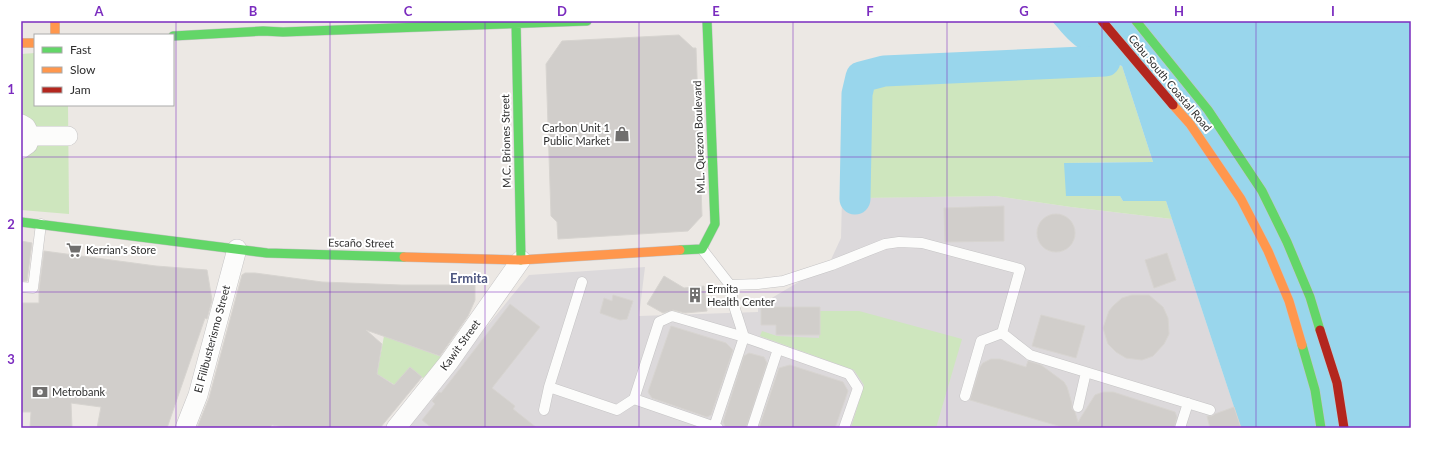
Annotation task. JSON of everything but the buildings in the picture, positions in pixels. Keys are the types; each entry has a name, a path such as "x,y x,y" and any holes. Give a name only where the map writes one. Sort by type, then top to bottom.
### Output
{"main road":[{"path":"55,21 55,34"},
{"path":"283,32 290,21"},
{"path":"174,36 263,31 283,32 587,21"},
{"name":"M.L. Quezon Boulevard","path":"702,249 715,224 707,21"},
{"name":"Cebu South Coastal Road","path":"1102,21 1190,124 1241,199 1268,251 1289,301 1315,390 1321,428"},
{"name":"Cebu South Coastal Road","path":"1136,21 1208,110 1262,191 1287,242 1310,297 1337,383 1344,428"},
{"name":"M.C. Briones Street","path":"516,23 521,260"},
{"path":"21,43 34,43"},
{"name":"Escaño Street","path":"21,222 275,253 521,260 702,249"}],"street":[{"path":"24,136 68,136"},
{"name":"El Filibusterismo Street","path":"185,428 198,395 237,249"},
{"name":"Kawit Street","path":"396,428 449,362 521,260"}],"lane":[{"path":"21,287 33,288 41,224"},
{"path":"730,285 758,284 783,280 832,265 885,244 899,242 922,243 1020,269 1002,333"},
{"path":"634,400 716,427 744,337 734,306 730,285 702,249"},
{"path":"544,410 549,387 582,282"},
{"path":"549,387 617,410 634,400 659,322 672,316 778,348 849,374 858,388 844,428"},
{"path":"1002,333 1030,355 1210,410"},
{"path":"965,396 982,341 1002,333"},
{"path":"752,428 778,348"},
{"path":"1078,407 1086,372"},
{"path":"1180,428 1188,403"}],"shaded area":[{"path":"996,196 1172,219 1241,428 411,428 406,425 529,275 645,267 639,316 758,312 758,306 829,264 841,238 842,198"}],"green space":[{"path":"34,53 34,106 68,106 69,214 21,210 21,54"},
{"path":"1122,66 1153,162 1064,163 1120,196 1123,201 1166,201 1172,219 996,196 860,198 866,79"},
{"path":"820,311 859,311 962,339 936,428 851,428 864,385 854,370 760,336 762,331 777,336 819,338"},
{"path":"384,336 442,357 423,378 410,367 395,385 377,374"}],"water":[{"path":"1052,21 1411,21 1411,428 1241,428 1166,201 1123,201 1120,196 1066,196 1064,163 1153,162 1122,66 1089,54 1079,48 1068,39"}],"waterway":[{"path":"855,199 857,94 861,77 884,71 1105,61"}],"traffic: fast":[{"path":"516,21 521,260"},
{"path":"174,36 263,31 283,32 587,21"},
{"path":"680,250 702,249 715,224 707,21"},
{"path":"1136,21 1208,110 1262,191 1287,242 1310,297 1320,330"},
{"path":"21,222 267,253 404,257"},
{"path":"1302,345 1315,390 1321,428"}],"traffic: slow":[{"path":"55,21 55,34"},
{"path":"21,43 34,43"},
{"path":"1173,105 1190,124 1241,199 1268,251 1289,301 1302,345"},
{"path":"404,257 521,260 680,250"}],"traffic: jam":[{"path":"1102,21 1173,105"},
{"path":"1320,330 1337,383 1344,428"}],"place":[{"name":"Carbon Unit 1 Public Market","path":"622,134"},
{"name":"Kerrian's Store","path":"74,250"},
{"name":"Ermita Health Center","path":"695,295"},
{"name":"Metrobank","path":"40,392"}],"district":[{"name":"Ermita","path":"469,278"}]}
